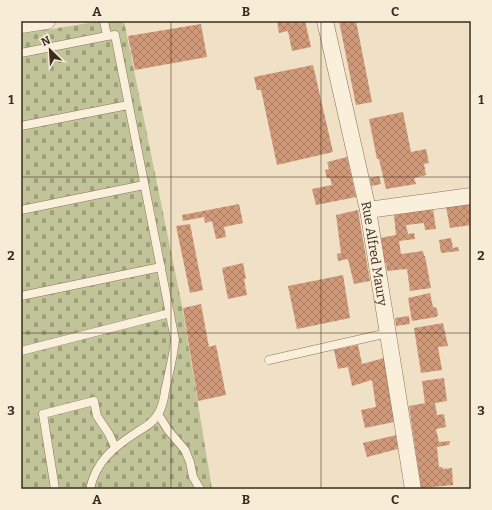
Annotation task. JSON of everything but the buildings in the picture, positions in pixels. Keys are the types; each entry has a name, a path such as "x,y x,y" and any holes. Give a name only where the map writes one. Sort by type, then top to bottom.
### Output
{"street":[{"path":"21,25 47,21"},
{"name":"Rue Alfred Maury","path":"324,21 368,210 413,489"},
{"path":"368,210 471,196"}],"lane":[{"path":"104,21 107,36"},
{"path":"21,53 115,35 175,340 163,402 158,414 149,424 115,447 99,464 90,489"},
{"path":"21,126 128,105"},
{"path":"21,210 144,185"},
{"path":"21,296 161,267"},
{"path":"21,351 170,313"},
{"path":"269,360 388,333"},
{"path":"54,489 43,414 94,401 97,416 109,434 115,447"},
{"path":"158,414 168,430 185,450 190,462 193,477 200,489"}],"green space":[{"path":"101,21 124,21 182,306 212,489 21,489 21,34"}]}
